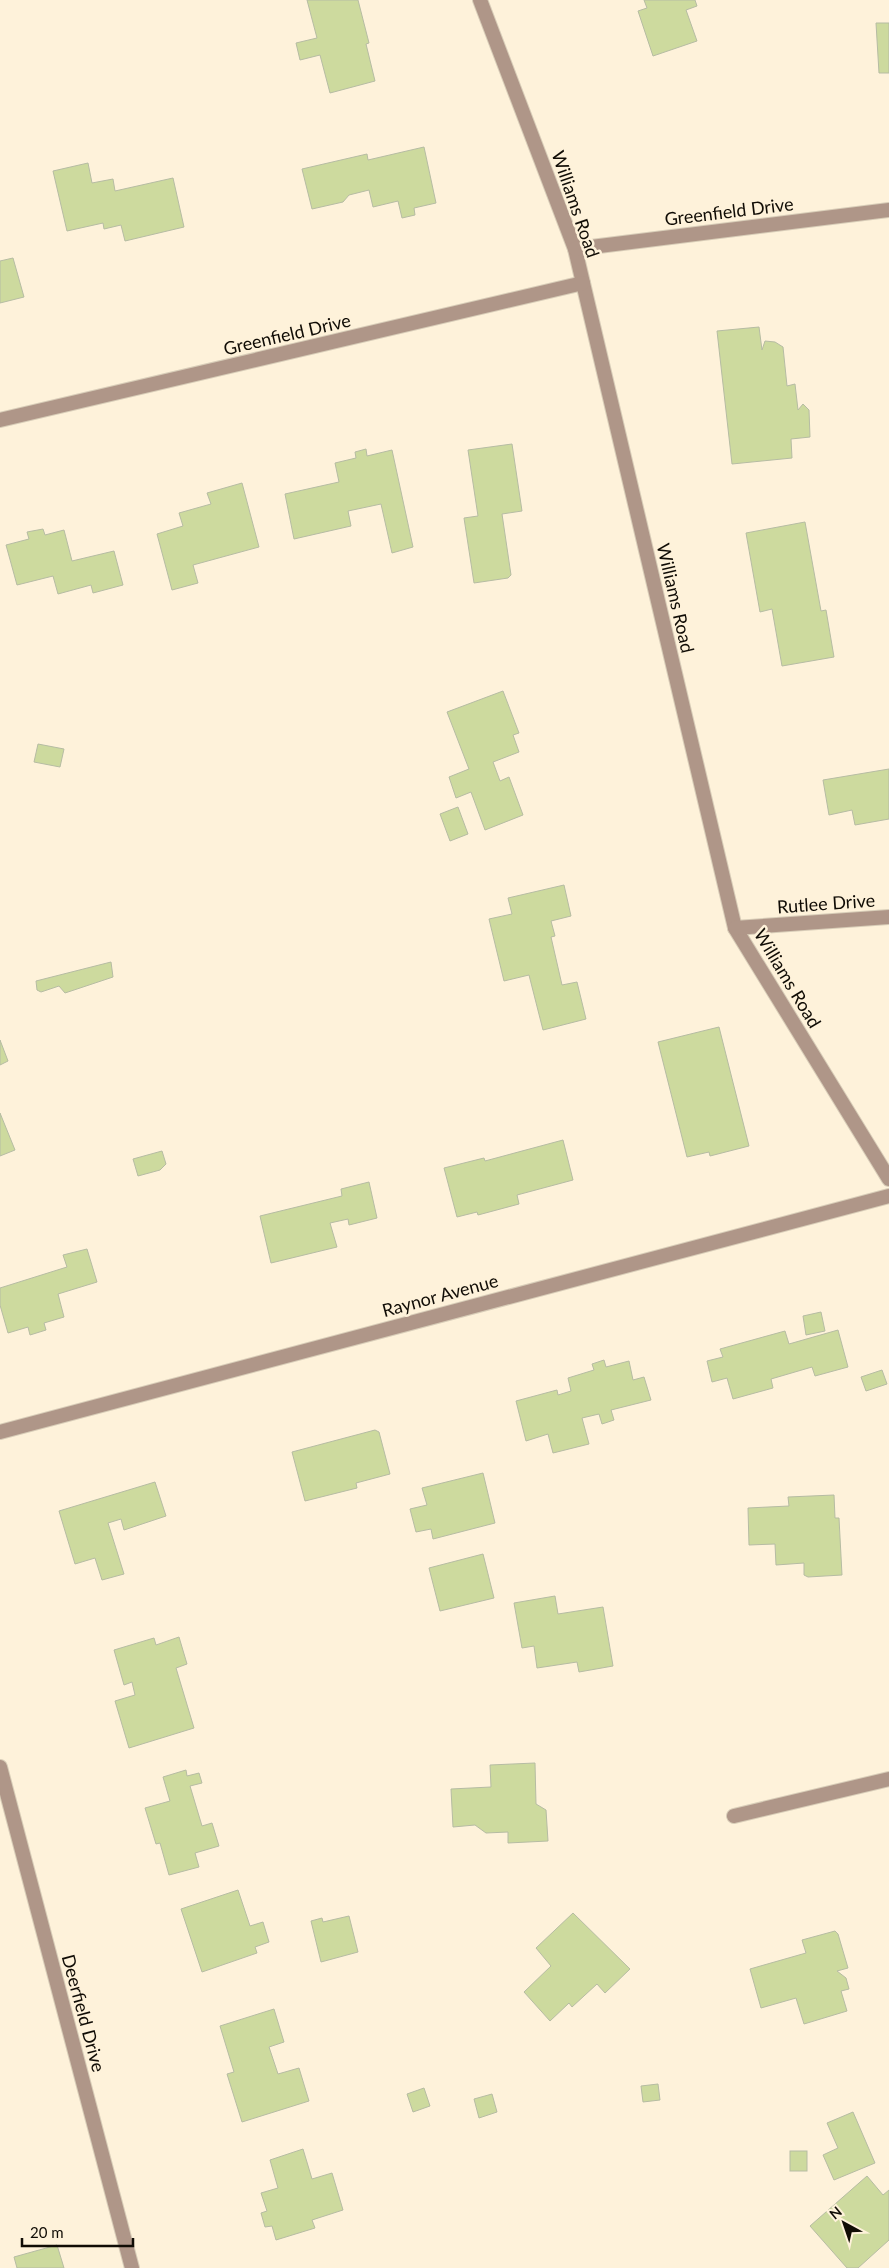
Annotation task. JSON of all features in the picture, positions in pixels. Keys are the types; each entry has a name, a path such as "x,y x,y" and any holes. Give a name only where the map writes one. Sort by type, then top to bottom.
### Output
{"street":[{"name":"Williams Road","path":"480,0 575,249 735,928 889,1179"},
{"name":"Greenfield Drive","path":"575,249 889,210"},
{"name":"Greenfield Drive","path":"0,420 583,283"},
{"name":"Rutlee Drive","path":"735,928 889,917"},
{"name":"Raynor Avenue","path":"0,1432 889,1196"},
{"name":"Deerfield Drive","path":"0,1767 132,2268"},
{"path":"734,1816 889,1779"}],"building":[{"path":"307,0 358,0 369,43 366,44 375,81 330,93 320,55 300,60 296,43 317,38"},
{"path":"644,0 695,0 697,6 686,10 697,41 653,56 638,11 647,8"},
{"path":"876,23 889,23 889,73 879,73"},
{"path":"424,147 436,203 414,208 415,215 402,218 398,201 373,207 369,190 349,195 343,202 312,209 302,169 367,154 368,160"},
{"path":"88,163 92,183 113,179 115,191 173,178 184,227 125,241 121,225 104,229 103,223 67,231 53,171"},
{"path":"13,258 24,297 0,303 0,261"},
{"path":"759,327 762,350 765,341 775,342 783,347 787,386 795,384 798,410 803,404 809,410 810,437 791,439 792,458 732,464 717,331"},
{"path":"512,444 522,511 502,514 511,575 508,578 474,583 464,518 478,516 468,450"},
{"path":"366,449 367,456 392,450 413,547 392,553 381,504 348,511 351,526 294,539 285,494 339,482 335,463 356,458 355,452"},
{"path":"242,483 259,547 193,565 198,583 172,590 157,534 183,526 179,513 211,504 207,493"},
{"path":"805,522 821,611 826,610 834,657 782,666 772,609 760,612 746,533"},
{"path":"43,529 45,535 64,530 72,561 114,551 123,585 93,593 91,585 58,594 53,576 17,585 6,545 29,539 27,532"},
{"path":"503,691 519,733 513,735 519,752 493,762 500,781 509,777 523,815 485,830 471,792 456,798 449,777 469,769 447,712"},
{"path":"38,744 64,749 60,767 34,762"},
{"path":"889,769 889,819 855,825 852,810 829,815 823,780"},
{"path":"458,807 468,834 450,841 440,814"},
{"path":"564,885 571,916 551,921 555,936 551,937 562,985 577,982 586,1019 543,1030 529,975 504,981 489,919 512,914 508,898"},
{"path":"111,962 113,977 65,993 59,986 41,992 37,990 36,981"},
{"path":"719,1027 749,1146 710,1156 709,1152 687,1157 658,1042"},
{"path":"0,1040 8,1061 0,1065"},
{"path":"0,1113 15,1150 0,1156"},
{"path":"563,1140 573,1180 517,1195 519,1204 478,1215 477,1212 457,1217 444,1168 484,1158 485,1161"},
{"path":"162,1151 166,1164 160,1170 138,1176 133,1159"},
{"path":"369,1182 377,1218 349,1225 348,1219 330,1223 337,1247 271,1263 260,1216 342,1196 341,1189"},
{"path":"87,1249 97,1282 58,1294 64,1317 44,1323 46,1330 30,1335 28,1327 8,1333 0,1305 0,1288 67,1267 63,1255"},
{"path":"821,1312 825,1331 806,1335 803,1316"},
{"path":"838,1330 848,1367 815,1376 812,1367 771,1379 773,1388 733,1399 727,1378 712,1382 707,1361 723,1357 720,1349 785,1331 789,1344"},
{"path":"604,1360 606,1367 629,1361 633,1380 644,1377 651,1400 611,1410 614,1420 602,1424 599,1414 582,1418 589,1444 553,1453 548,1434 526,1441 516,1401 557,1390 558,1395 571,1391 568,1378 594,1370 592,1364"},
{"path":"882,1370 887,1384 866,1391 861,1377"},
{"path":"375,1430 379,1432 390,1474 356,1483 357,1488 305,1501 292,1452"},
{"path":"483,1473 495,1523 433,1539 431,1529 416,1532 410,1509 427,1505 422,1488"},
{"path":"155,1482 166,1516 124,1530 121,1519 108,1523 124,1574 102,1580 95,1558 75,1564 59,1511"},
{"path":"834,1495 835,1518 839,1518 842,1575 808,1577 804,1575 804,1563 776,1565 775,1544 749,1545 748,1508 789,1506 788,1497"},
{"path":"483,1554 494,1598 440,1611 429,1568"},
{"path":"555,1596 558,1614 603,1607 613,1666 579,1672 577,1662 537,1668 534,1646 522,1648 514,1603"},
{"path":"179,1637 187,1664 176,1668 194,1728 129,1748 115,1701 135,1695 132,1682 124,1685 114,1650 154,1638 156,1645"},
{"path":"535,1763 536,1804 546,1810 548,1841 508,1843 508,1832 486,1833 475,1825 453,1827 451,1789 491,1787 490,1765"},
{"path":"186,1770 187,1776 199,1773 202,1783 190,1786 202,1826 212,1823 219,1846 195,1853 199,1867 169,1875 160,1843 156,1844 145,1808 170,1801 163,1777"},
{"path":"238,1890 250,1926 263,1922 269,1942 255,1947 257,1953 202,1972 181,1909"},
{"path":"573,1913 630,1969 605,1993 597,1984 572,2007 569,2003 550,2021 524,1992 551,1966 536,1948"},
{"path":"349,1916 358,1952 321,1962 311,1921 322,1918 323,1922"},
{"path":"835,1931 838,1934 848,1968 837,1971 846,1978 849,1989 841,1991 847,2011 804,2024 796,1998 761,2008 750,1969 806,1953 802,1940"},
{"path":"274,2009 284,2042 269,2047 278,2074 299,2068 309,2101 242,2122 227,2074 234,2072 220,2026"},
{"path":"658,2084 660,2100 643,2102 641,2086"},
{"path":"424,2088 430,2106 413,2112 407,2094"},
{"path":"492,2094 497,2112 479,2118 474,2099"},
{"path":"853,2112 875,2163 834,2180 823,2155 838,2148 827,2123"},
{"path":"303,2149 312,2179 332,2173 343,2210 312,2220 315,2228 276,2240 272,2226 265,2227 261,2213 267,2211 261,2193 278,2188 270,2160"},
{"path":"790,2151 807,2151 807,2171 790,2171"},
{"path":"867,2176 883,2195 889,2190 889,2240 858,2268 847,2268 810,2226"},
{"path":"57,2245 64,2268 17,2268 14,2257"}]}
